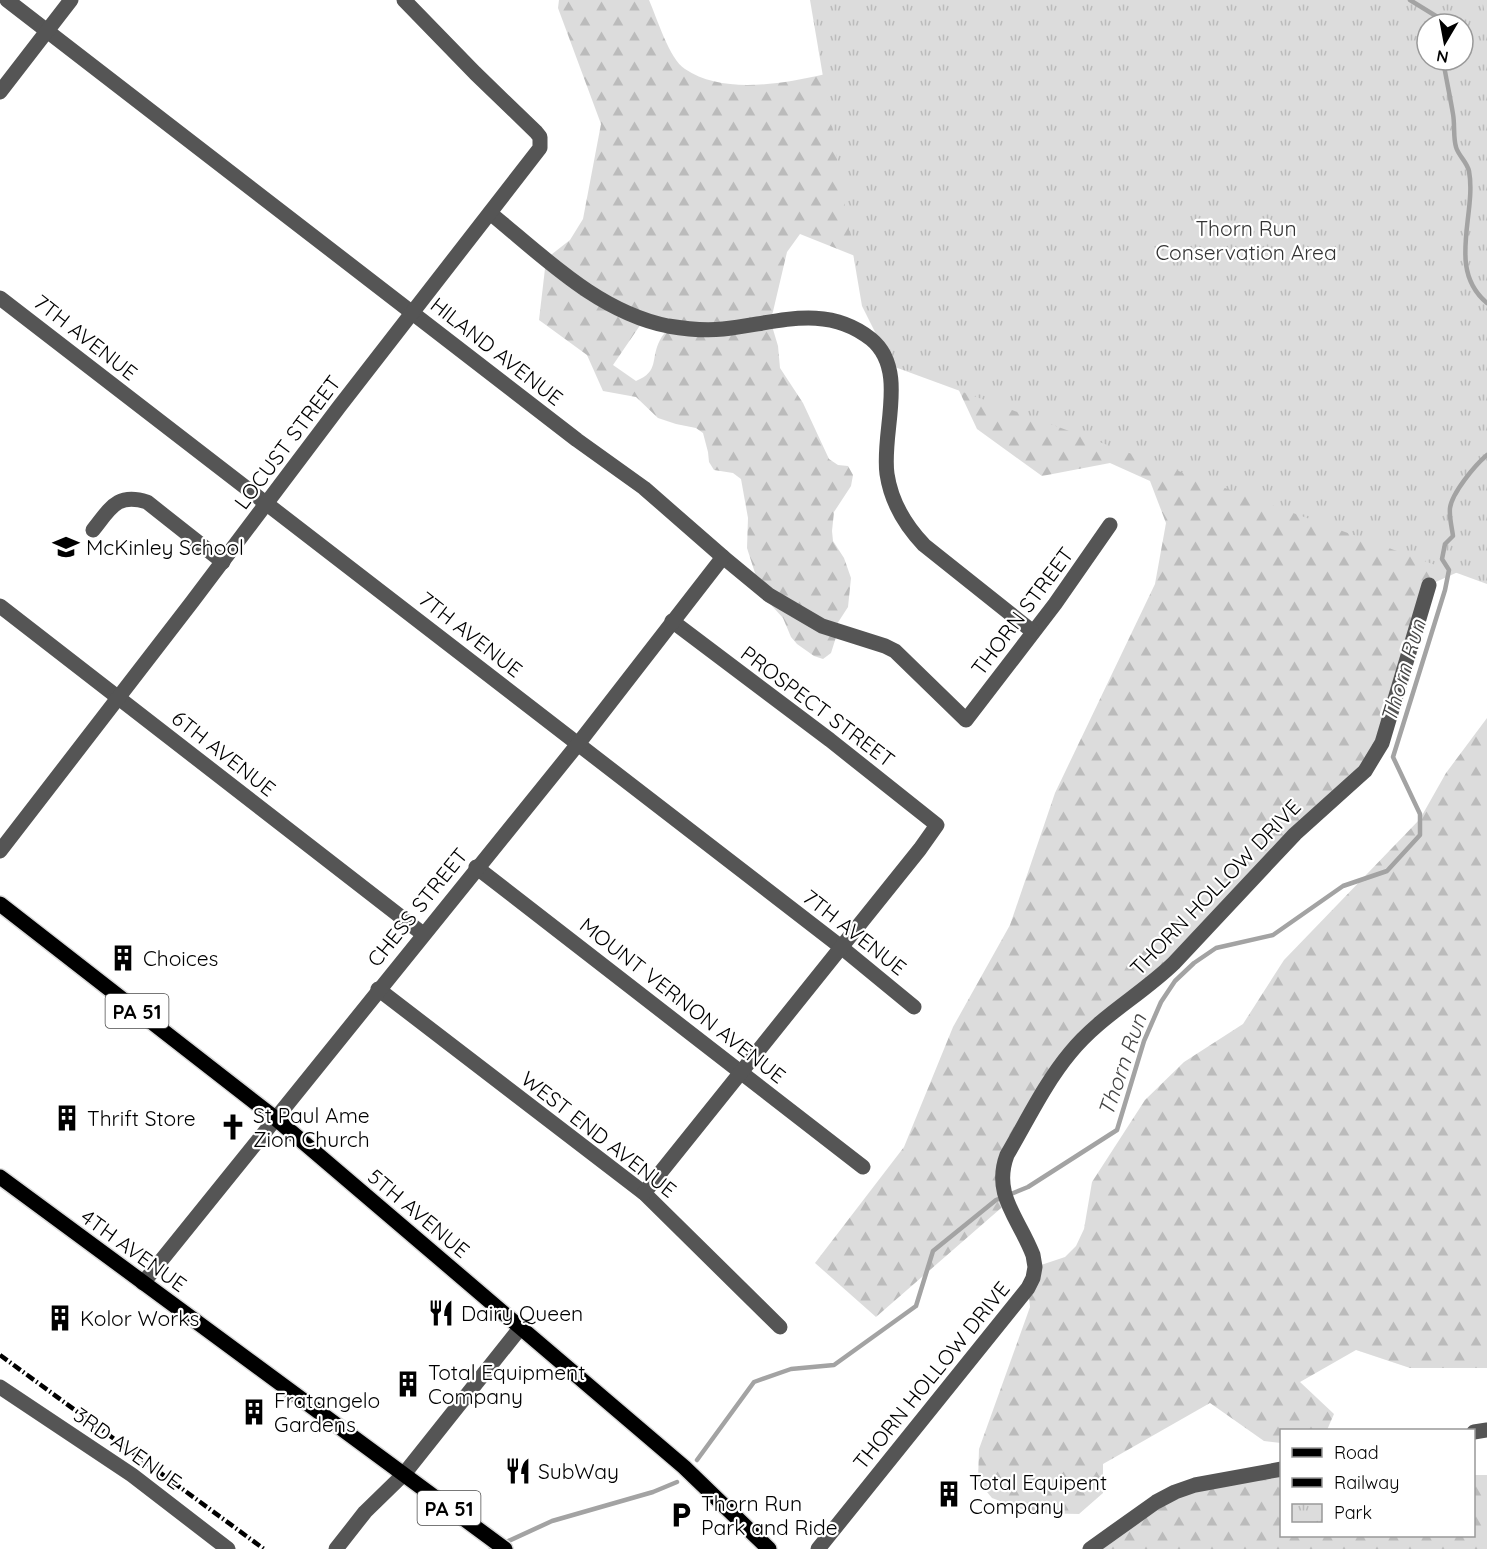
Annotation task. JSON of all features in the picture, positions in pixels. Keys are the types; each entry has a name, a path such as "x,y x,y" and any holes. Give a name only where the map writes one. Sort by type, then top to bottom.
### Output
{"main road":[{"name":"5TH AVENUE","path":"0,904 275,1118 693,1475 770,1549"},
{"name":"4TH AVENUE","path":"0,1177 500,1545"}],"street":[{"name":"HILAND AVENUE","path":"7,0 577,440 644,488 769,595 822,626 895,651 966,720"},
{"path":"0,92 71,0"},
{"name":"LOCUST STREET","path":"0,851 413,312 538,153 541,143 536,132 404,0"},
{"path":"490,213 594,295 617,309 644,320 698,330 721,330 794,317 816,318 839,322 858,330 873,340 890,367 887,474 903,519 924,545 1032,631"},
{"name":"7TH AVENUE","path":"0,298 842,947 914,1007"},
{"path":"93,530 113,505 120,501 138,499 147,502 223,562"},
{"name":"THORN STREET","path":"966,720 1090,557 1110,525"},
{"name":"CHESS STREET","path":"143,1283 476,867 578,744 723,557"},
{"name":"THORN HOLLOW DRIVE","path":"818,1549 1028,1288 1035,1267 1033,1255 1027,1237 1005,1196 1002,1168 1007,1155 1070,1053 1110,1014 1157,980 1295,834 1365,771 1374,760 1382,743 1429,585"},
{"name":"6TH AVENUE","path":"0,606 423,934"},
{"name":"PROSPECT STREET","path":"672,621 849,754 937,825 842,947"},
{"name":"MOUNT VERNON AVENUE","path":"476,867 863,1167"},
{"path":"644,1193 842,947"},
{"name":"WEST END AVENUE","path":"378,989 644,1193 780,1327"},
{"path":"336,1549 365,1512 404,1474 521,1327"},
{"name":"3RD AVENUE","path":"0,1387 132,1475 228,1549"},
{"path":"1090,1549 1156,1502 1175,1492 1195,1485 1280,1469"}],"green space":[{"path":"559,0 649,0 669,48 685,69 705,79 729,84 754,85 780,83 832,73 878,61 914,0 1487,0 1487,577 1458,572 1429,585 1382,743 1260,872 1087,1035 1007,1155 1008,1202 876,1317 815,1263 904,1147 953,1027 1010,925 1055,793 1155,584 1166,523 1150,481 1110,463 1042,476 977,429 941,352 885,268 800,234 787,252 771,320 743,326 644,320 547,258 570,240 583,219 601,124 558,8"},
{"name":"Thorn Run Conservation Area","path":"810,0 1482,0 1487,22 1487,584 892,366 862,306"},
{"path":"546,260 643,321 613,365 636,381 652,369 657,347 669,328 772,326 778,346 780,368 803,403 829,459 838,465 848,466 853,475 851,486 834,512 832,531 833,541 844,558 851,578 848,607 837,624 837,634 831,653 823,659 814,656 797,644 791,637 783,618 762,595 747,548 748,518 741,479 733,473 714,470 709,462 703,433 696,428 658,418 636,397 603,391 587,355 539,320"},
{"path":"1487,718 1487,1368 1410,1368 1356,1350 1300,1382 1334,1414 1327,1429 1280,1429 1280,1443 1264,1441 1210,1403 1103,1464 1103,1493 1079,1514 1032,1513 992,1498 978,1481 979,1449 1030,1307 1028,1288 1035,1267 1065,1257 1076,1246 1084,1229 1092,1182 1145,1100 1184,1062 1243,1024 1284,960 1420,819 1446,773"},
{"path":"1280,1469 1280,1537 1475,1537 1475,1475 1487,1475 1487,1549 1090,1549 1156,1502"}],"waterway":[{"name":"Thorn Run","path":"1410,0 1429,12"},
{"name":"Thorn Run","path":"1445,72 1453,114 1455,143 1469,171 1465,258 1468,274 1475,289 1487,303"},
{"name":"Thorn Run","path":"697,1460 754,1382 791,1369 834,1365 916,1306 933,1251 996,1200 1028,1187 1117,1130 1144,1041 1161,1002 1175,981 1194,963 1216,948 1273,935 1343,886 1387,871 1420,835 1420,814 1393,757 1445,590 1449,570 1442,559 1445,544 1453,536 1450,508 1465,480 1487,455"},
{"name":"Thorn Run","path":"491,1549 552,1521 653,1492 677,1482"}],"railway":[{"path":"0,1355 264,1549"}],"place":[{"name":"McKinley School","path":"66,547"},
{"name":"Choices","path":"123,958"},
{"name":"Thrift Store","path":"67,1118"},
{"name":"St Paul Ame Zion Church","path":"233,1127"},
{"name":"Dairy Queen","path":"441,1313"},
{"name":"Kolor Works","path":"60,1318"},
{"name":"Total Equipment Company","path":"408,1384"},
{"name":"Fratangelo Gardens","path":"254,1412"},
{"name":"SubWay","path":"518,1471"},
{"name":"Total Equipent Company","path":"949,1494"},
{"name":"Thorn Run Park and Ride","path":"681,1515"}]}
